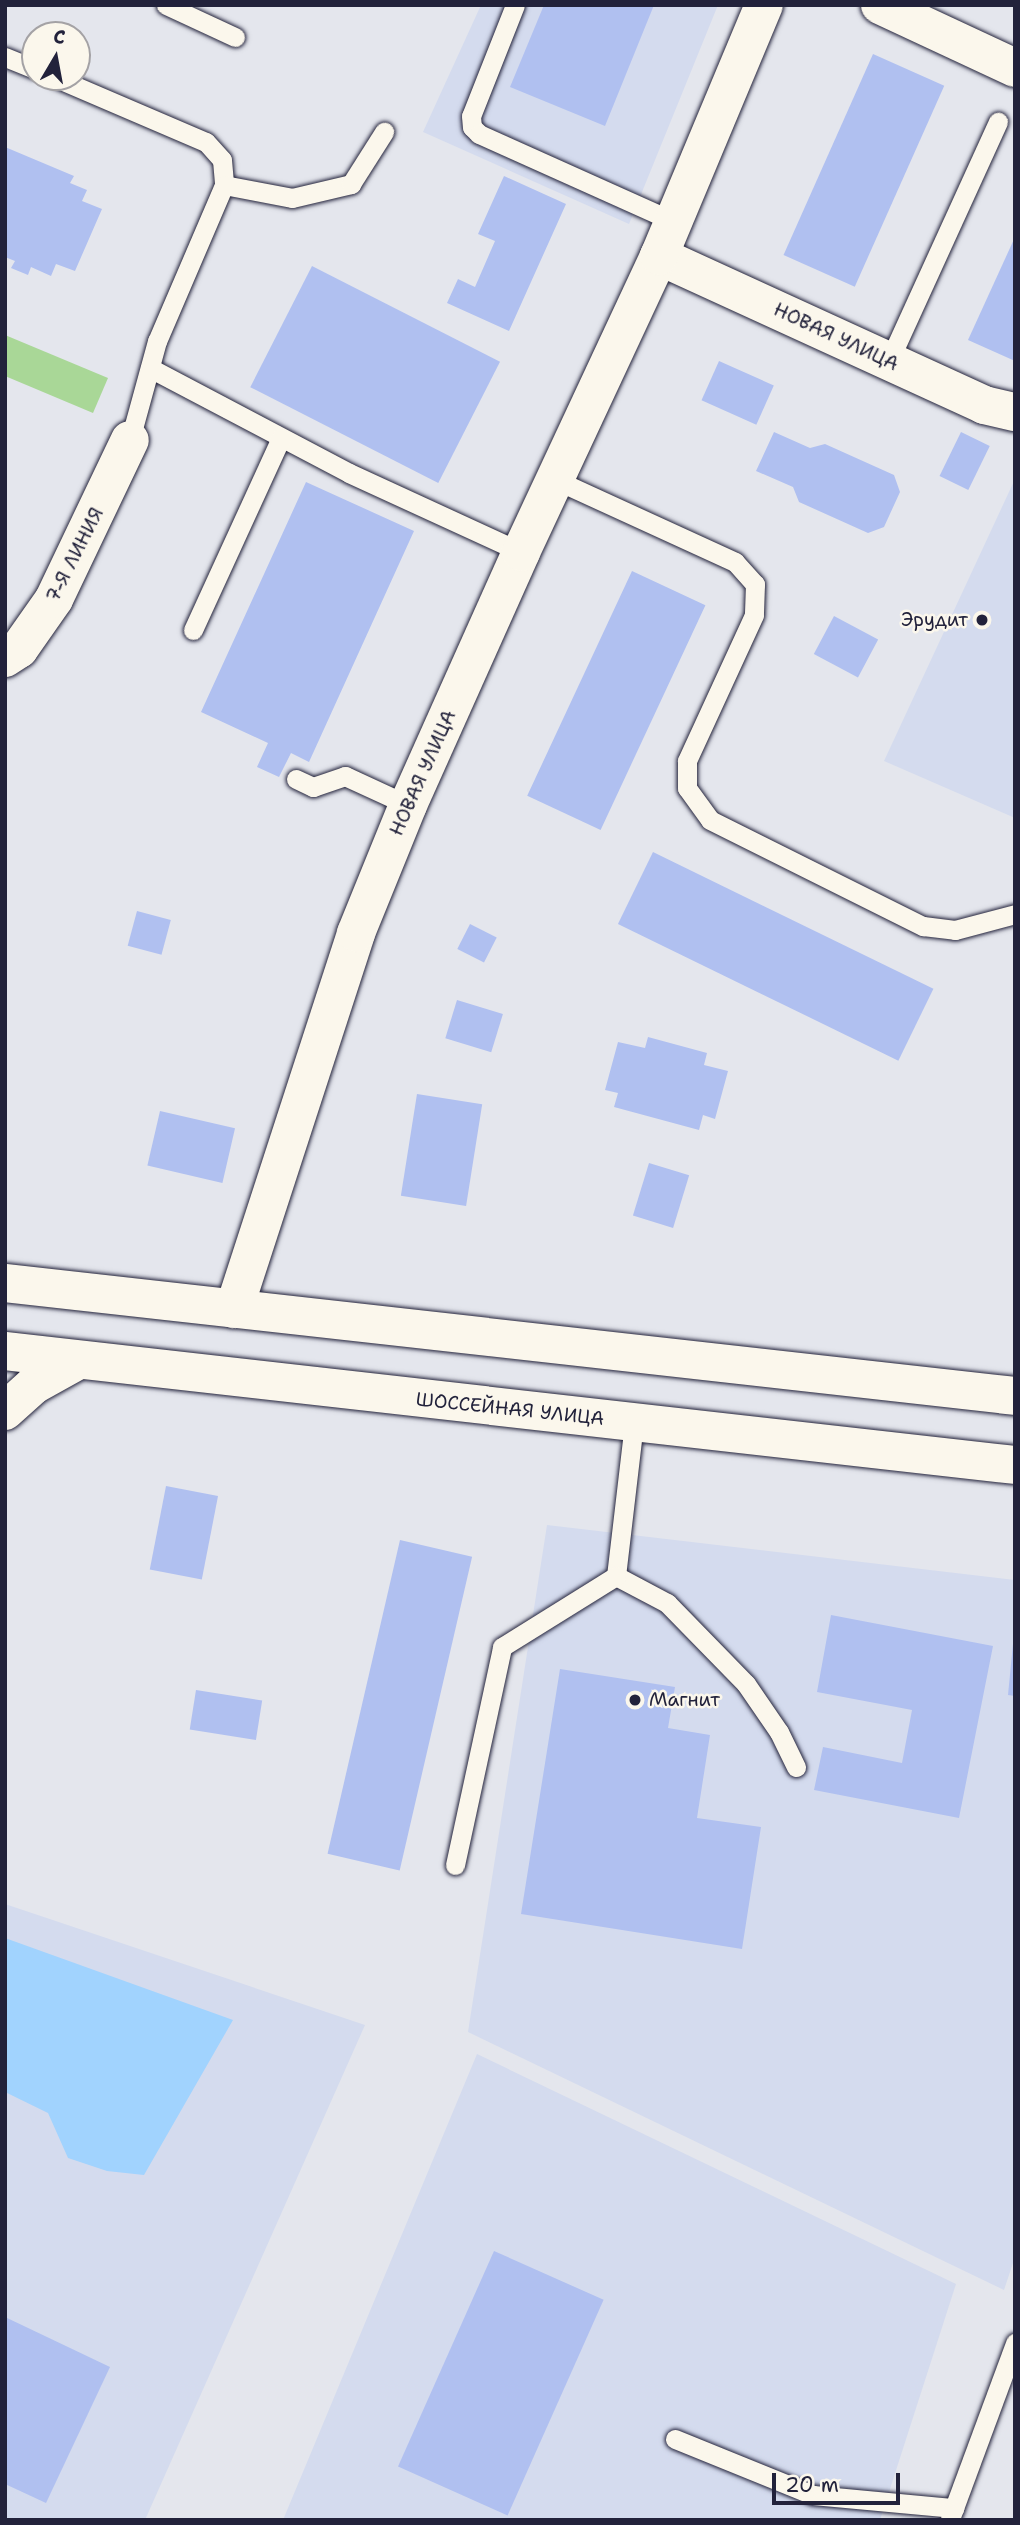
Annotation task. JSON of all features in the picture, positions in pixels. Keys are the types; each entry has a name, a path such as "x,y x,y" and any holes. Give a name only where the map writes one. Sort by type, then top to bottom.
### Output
{"street":[{"name":"НОВАЯ УЛИЦА","path":"234,1309 356,933 408,805 521,552 659,256 764,5"},
{"path":"880,5 1015,68"},
{"name":"НОВАЯ УЛИЦА","path":"659,256 984,405 1015,412"},
{"name":"7-Я ЛИНИЯ","path":"5,658 19,649 54,599 130,440"},
{"path":"5,1283 1015,1395"},
{"name":"ШОССЕЙНАЯ УЛИЦА","path":"5,1351 1015,1465"},
{"path":"5,1411 34,1385 79,1360"}],"lane":[{"path":"166,5 235,37"},
{"path":"516,5 471,116 472,127 479,134 673,221"},
{"path":"87,91 206,142 222,160 224,185 158,341 130,440"},
{"path":"889,361 998,122"},
{"path":"224,185 292,198 351,184 384,132"},
{"path":"150,368 349,473 521,552"},
{"path":"193,630 281,438"},
{"path":"556,480 735,562 755,584 754,615 687,761 687,788 710,820 923,926 955,930 1015,914"},
{"path":"296,779 313,787 345,776 408,805"},
{"path":"617,1576 634,1423"},
{"path":"617,1576 667,1603 746,1684 779,1732 796,1767"},
{"path":"455,1865 502,1647 617,1576"},
{"path":"675,2438 813,2495 951,2514 1015,2343"}],"shaded area":[{"path":"481,5 718,5 629,224 423,132"},
{"name":"Эрудит","path":"1015,479 1015,818 884,761"},
{"path":"547,1525 1015,1580 1015,2257 1004,2290 468,2032"},
{"path":"5,1904 365,2025 145,2520 5,2520"},
{"path":"477,2054 956,2284 880,2520 283,2520"}],"green space":[{"path":"5,335 108,378 93,413 5,376"}],"water":[{"path":"5,1938 233,2020 144,2175 107,2171 68,2158 48,2113 5,2092"}],"building":[{"path":"544,5 654,5 605,126 510,87"},
{"path":"873,54 944,86 855,287 784,255"},
{"path":"5,147 74,176 70,183 87,190 82,201 102,209 75,271 56,264 51,276 31,267 28,275 11,268 15,261 5,257"},
{"path":"504,176 566,204 509,331 447,303 458,279 475,287 495,241 478,234"},
{"path":"1015,237 1015,361 968,340"},
{"path":"312,266 500,362 438,483 250,387"},
{"path":"719,361 774,385 756,425 702,400"},
{"path":"774,432 810,448 825,444 894,475 900,492 884,527 868,533 799,502 793,487 756,471"},
{"path":"961,432 990,446 968,490 940,476"},
{"path":"306,482 414,531 309,762 291,753 279,777 257,767 268,743 201,712"},
{"path":"632,571 705,605 601,830 527,796"},
{"path":"834,616 878,639 858,677 814,654"},
{"path":"653,852 933,989 898,1061 618,924"},
{"path":"137,911 171,920 161,955 128,946"},
{"path":"470,924 497,938 484,963 457,949"},
{"path":"457,1000 503,1014 491,1052 445,1038"},
{"path":"648,1037 707,1053 704,1065 728,1071 715,1119 703,1115 699,1130 614,1107 618,1093 605,1090 618,1042 645,1048"},
{"path":"417,1094 482,1104 466,1206 401,1196"},
{"path":"160,1111 235,1128 222,1183 147,1166"},
{"path":"649,1163 689,1175 673,1228 633,1216"},
{"path":"166,1486 218,1496 202,1580 150,1569"},
{"path":"400,1540 472,1557 400,1870 328,1854"},
{"path":"831,1615 993,1646 959,1818 814,1790 823,1747 902,1763 912,1710 817,1692"},
{"path":"1013,1644 1015,1645 1015,1696 1008,1695"},
{"path":"560,1669 675,1687 668,1728 710,1735 697,1818 761,1827 742,1949 521,1914"},
{"path":"196,1690 262,1700 256,1740 190,1730"},
{"path":"494,2251 604,2300 508,2515 398,2467"},
{"path":"5,2317 110,2367 46,2503 5,2484"}],"place":[{"name":"Эрудит","path":"982,620"},
{"name":"Магнит","path":"635,1700"}]}
